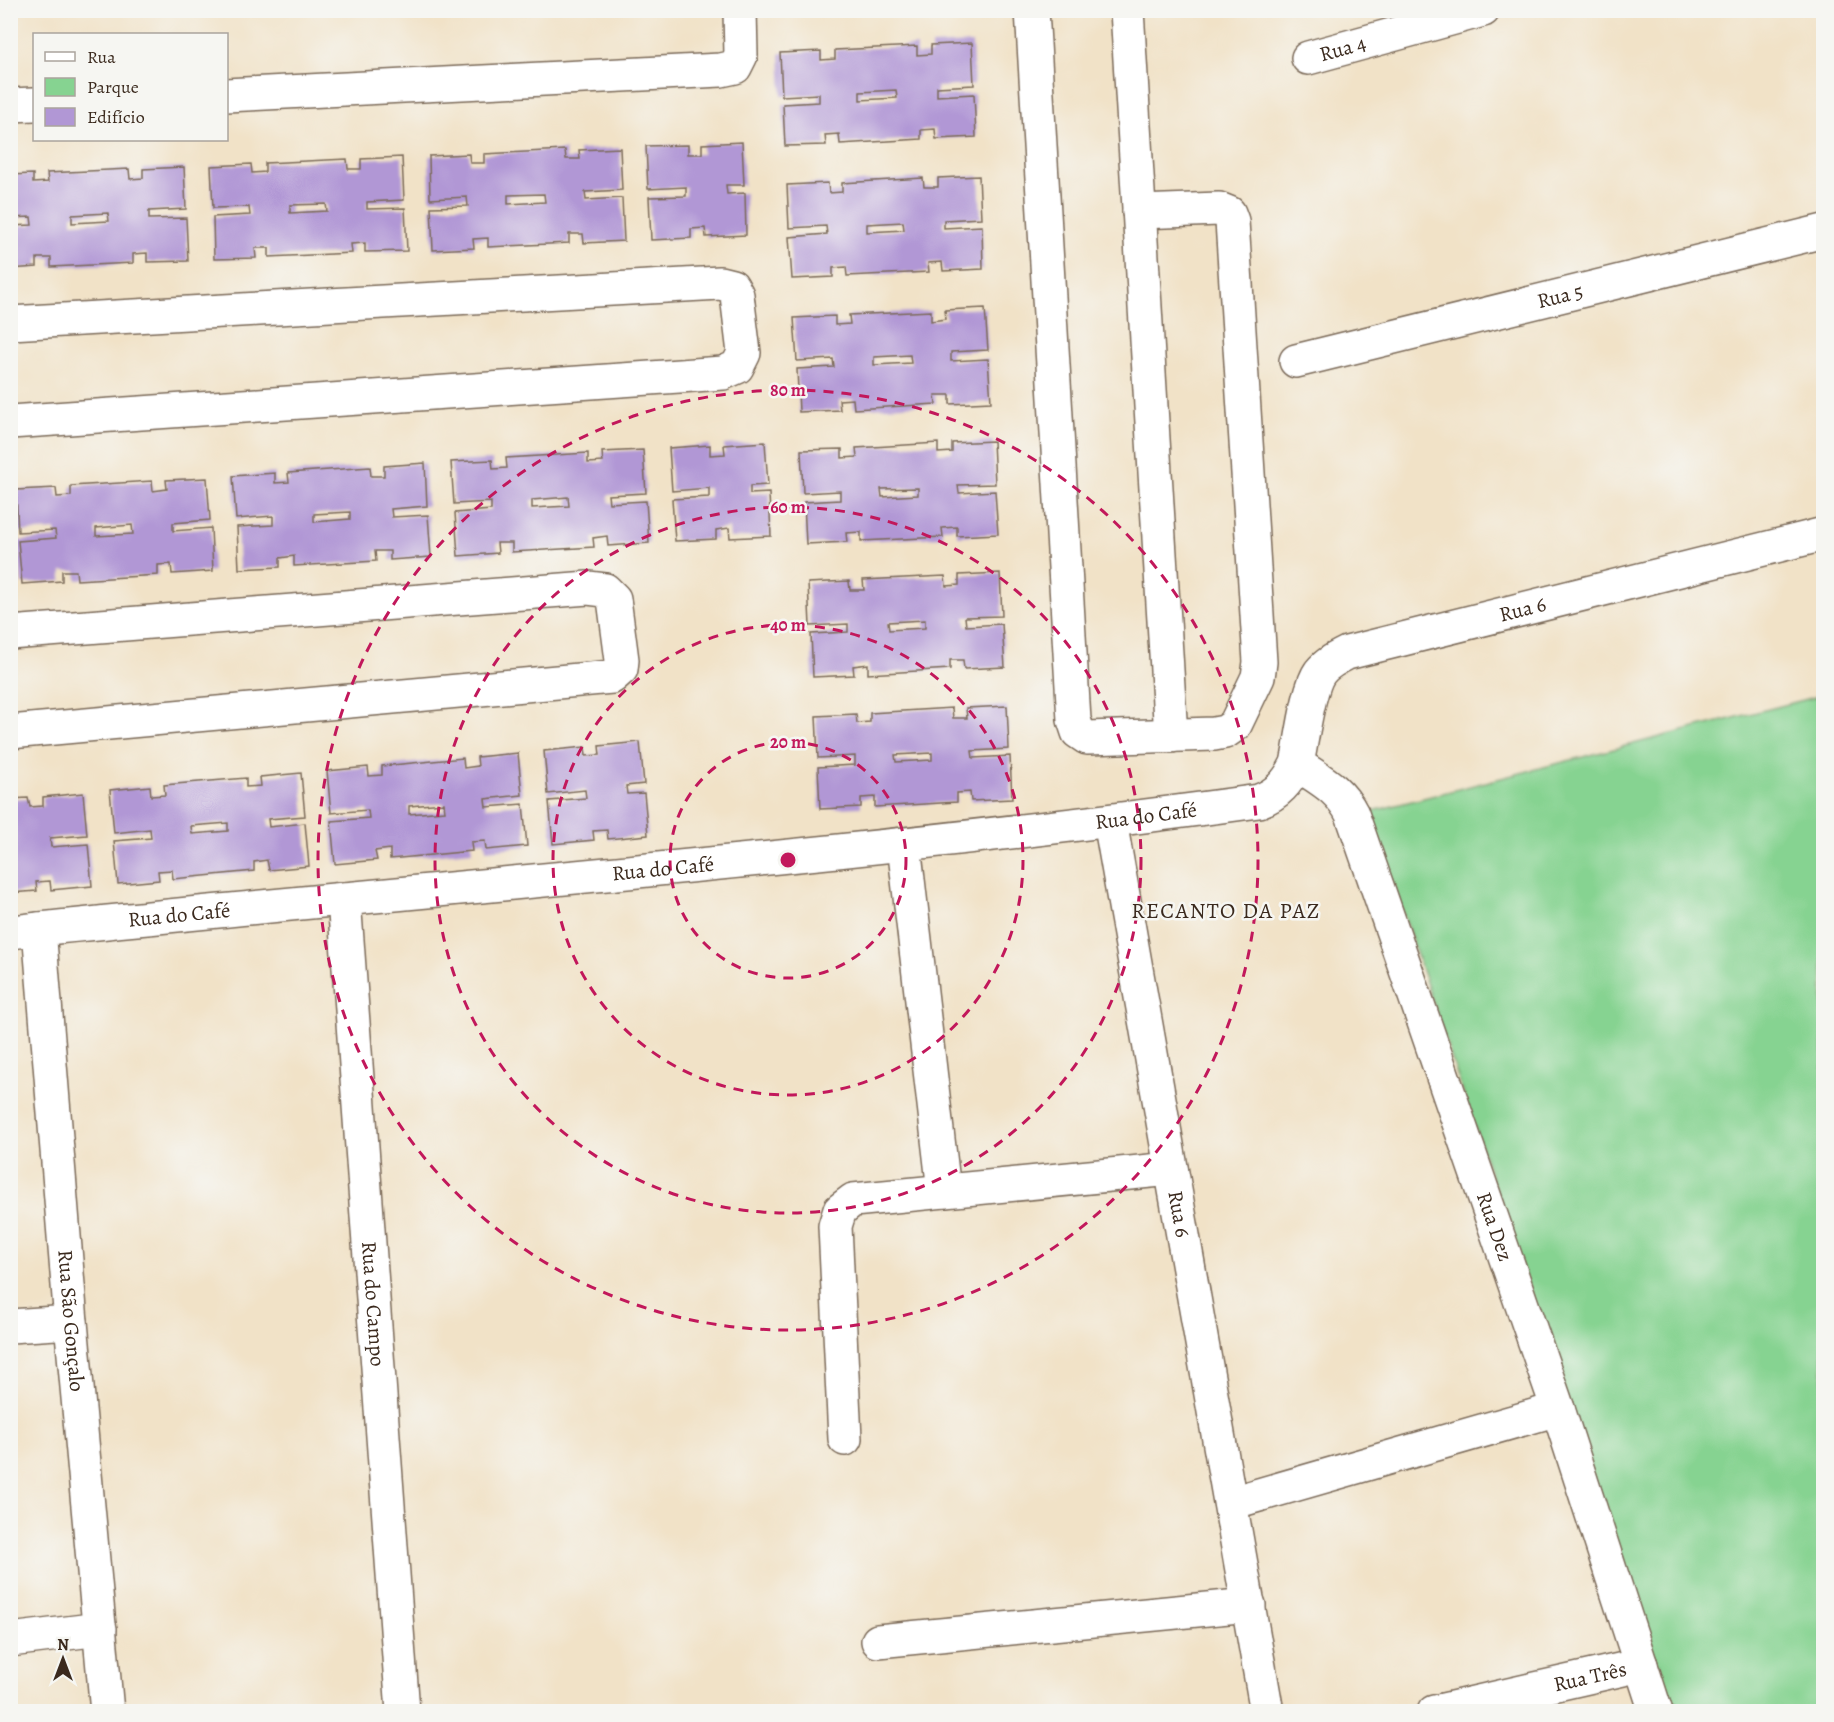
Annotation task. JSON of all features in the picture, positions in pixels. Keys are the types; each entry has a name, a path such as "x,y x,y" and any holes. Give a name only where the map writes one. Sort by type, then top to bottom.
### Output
{"street":[{"path":"228,95 721,70 735,67 741,55 740,10"},
{"path":"1032,10 1074,720 1078,732 1087,738 1225,732 1235,725 1258,677 1259,669 1232,221 1229,213 1219,209 1139,212"},
{"path":"1127,10 1171,736"},
{"name":"Rua 4","path":"1308,58 1483,10"},
{"path":"10,105 33,104"},
{"name":"Rua 5","path":"1296,361 1824,231"},
{"path":"10,323 720,283 732,286 737,295 744,353 737,367 723,373 10,422"},
{"name":"Rua 6","path":"1297,764 1313,682 1330,662 1347,653 1824,534"},
{"path":"10,633 588,588 604,590 614,599 621,669 612,677 10,732"},
{"name":"Rua do Café","path":"25,930 904,845 1110,821 1258,801 1272,796 1283,787 1297,764"},
{"name":"Rua Dez","path":"1297,764 1344,799 1352,814 1558,1409 1656,1712"},
{"name":"Rua 6","path":"1110,821 1267,1712"},
{"path":"904,845 944,1191"},
{"name":"Rua do Campo","path":"345,899 403,1712"},
{"name":"Rua São Gonçalo","path":"25,930 71,1322 107,1712"},
{"path":"845,1439 835,1226 840,1210 853,1200 1171,1169"},
{"path":"10,1326 71,1322"},
{"path":"1231,1503 1558,1409"},
{"path":"878,1641 1249,1605"},
{"path":"10,1640 100,1629"},
{"name":"Rua Três","path":"1434,1712 1641,1665"}],"green space":[{"path":"1823,695 1823,1711 1670,1711 1369,812"}],"building":[{"path":"972,43 974,85 937,87 937,96 974,94 976,137 936,139 935,129 921,130 921,139 840,144 839,134 825,135 826,145 785,146 783,104 819,102 819,94 782,96 780,53 821,51 821,60 835,59 835,50 917,46 917,55 931,54 931,45","holes":["896,90 897,98 860,100 860,92"]},
{"path":"742,142 744,185 726,185 727,194 745,193 746,235 706,237 705,228 691,229 691,238 651,240 649,197 686,196 686,187 648,189 646,146 688,145 688,154 702,154 702,144"},
{"path":"620,148 622,190 585,192 586,200 622,198 624,241 584,243 583,234 569,234 569,243 488,247 488,238 473,239 474,248 433,250 431,207 468,206 467,197 430,199 429,156 469,154 470,163 484,163 484,154 565,150 566,159 580,159 579,150","holes":["544,194 545,202 508,204 508,195"]},
{"path":"402,157 404,200 367,202 367,209 405,208 407,251 365,252 365,243 351,244 352,253 269,257 269,248 255,248 256,258 214,259 213,217 250,215 249,207 213,208 211,166 251,164 252,173 265,172 265,163 347,159 348,169 361,169 361,159","holes":["326,204 327,211 290,213 290,205"]},
{"path":"184,167 186,209 149,211 149,219 186,218 188,261 147,262 147,253 133,254 133,263 51,267 51,258 37,258 37,267 10,269 10,226 32,225 31,217 10,218 10,175 33,174 33,183 48,182 47,173 129,169 130,179 143,178 143,169","holes":["108,213 109,221 72,223 72,215"]},
{"path":"979,176 981,218 944,220 944,228 982,226 983,269 943,271 942,262 928,263 929,272 847,276 846,267 833,268 833,277 792,279 789,237 827,234 826,226 789,228 787,185 828,183 829,193 842,192 842,183 923,178 924,187 938,187 938,178","holes":["903,222 904,230 867,232 867,224"]},
{"path":"985,308 988,350 951,352 951,361 988,359 991,402 950,404 950,395 935,395 936,404 854,409 853,399 839,400 840,410 799,412 797,369 834,367 833,359 797,361 794,318 835,316 835,325 850,324 849,315 931,311 931,321 946,319 945,310","holes":["910,355 911,363 874,365 874,357"]},
{"path":"993,441 995,484 958,485 959,493 995,491 998,534 957,536 957,527 942,528 943,537 861,541 861,532 846,533 847,542 806,544 804,502 840,500 840,491 803,493 801,450 842,449 842,458 857,457 856,448 938,443 938,453 952,452 952,443","holes":["918,488 918,495 882,497 881,489"]},
{"path":"765,442 768,485 750,486 750,494 769,493 771,536 730,538 729,528 716,530 716,539 675,541 672,499 709,497 709,488 672,491 669,448 710,445 710,455 725,454 724,445"},
{"path":"643,450 646,493 608,495 609,503 646,501 649,543 608,546 607,536 593,538 594,547 512,552 512,543 497,543 498,553 458,556 455,513 491,510 491,502 454,504 451,462 492,460 493,469 507,468 506,458 588,453 588,463 603,462 602,452","holes":["568,497 569,506 532,508 532,500"]},
{"path":"425,463 427,506 391,509 392,517 428,515 431,557 390,560 390,551 375,551 376,561 294,566 294,556 280,558 280,567 239,569 237,527 273,525 273,516 236,519 233,476 275,473 275,483 289,482 288,473 370,467 371,476 384,476 384,466","holes":["350,512 350,519 314,522 314,514"]},
{"path":"207,478 210,520 173,523 173,531 211,528 213,571 172,574 171,564 158,565 158,575 77,580 76,571 62,571 62,581 22,584 18,541 56,538 55,530 18,532 16,490 56,488 57,497 71,496 71,486 152,481 153,491 167,489 166,480","holes":["132,525 133,534 96,536 96,528"]},
{"path":"1000,573 1002,616 965,617 966,626 1002,624 1005,667 964,669 963,660 950,660 950,669 868,674 868,664 853,666 854,675 813,677 811,634 848,632 848,624 810,626 808,583 849,581 850,590 864,590 863,580 945,576 946,586 959,585 959,575","holes":["925,620 925,628 889,630 888,622"]},
{"path":"1007,706 1009,749 972,751 973,758 1010,756 1012,799 971,801 970,792 957,793 957,802 875,807 875,797 861,798 861,807 820,809 818,767 855,765 855,756 818,758 816,716 856,714 857,723 870,722 870,713 952,708 953,718 967,718 966,708","holes":["932,753 932,760 896,762 895,755"]},
{"path":"640,742 644,784 626,786 627,794 644,793 648,835 608,839 607,830 593,831 594,840 553,844 549,801 586,798 585,790 548,794 544,751 585,747 586,756 600,755 599,746"},
{"path":"518,753 522,795 485,799 486,807 523,804 527,846 486,850 485,841 471,842 472,851 390,859 390,849 375,851 377,860 335,864 331,821 369,818 368,810 331,813 327,771 368,767 369,776 382,775 382,766 463,758 464,768 478,766 477,757","holes":["444,803 445,811 409,814 409,806"]},
{"path":"301,773 305,816 268,819 269,827 305,823 309,866 269,870 267,860 254,862 254,871 173,879 172,870 158,871 159,880 118,884 114,841 151,838 150,829 114,833 110,790 150,786 151,796 165,795 164,785 246,778 246,787 261,786 260,777","holes":["228,823 228,831 192,834 191,826"]},
{"path":"83,793 87,835 50,838 51,847 88,844 92,886 51,890 50,881 36,882 37,891 10,893 10,799 28,798 30,807 43,806 43,797"}],"district":[{"name":"RECANTO DA PAZ","path":"1226,911"}]}
